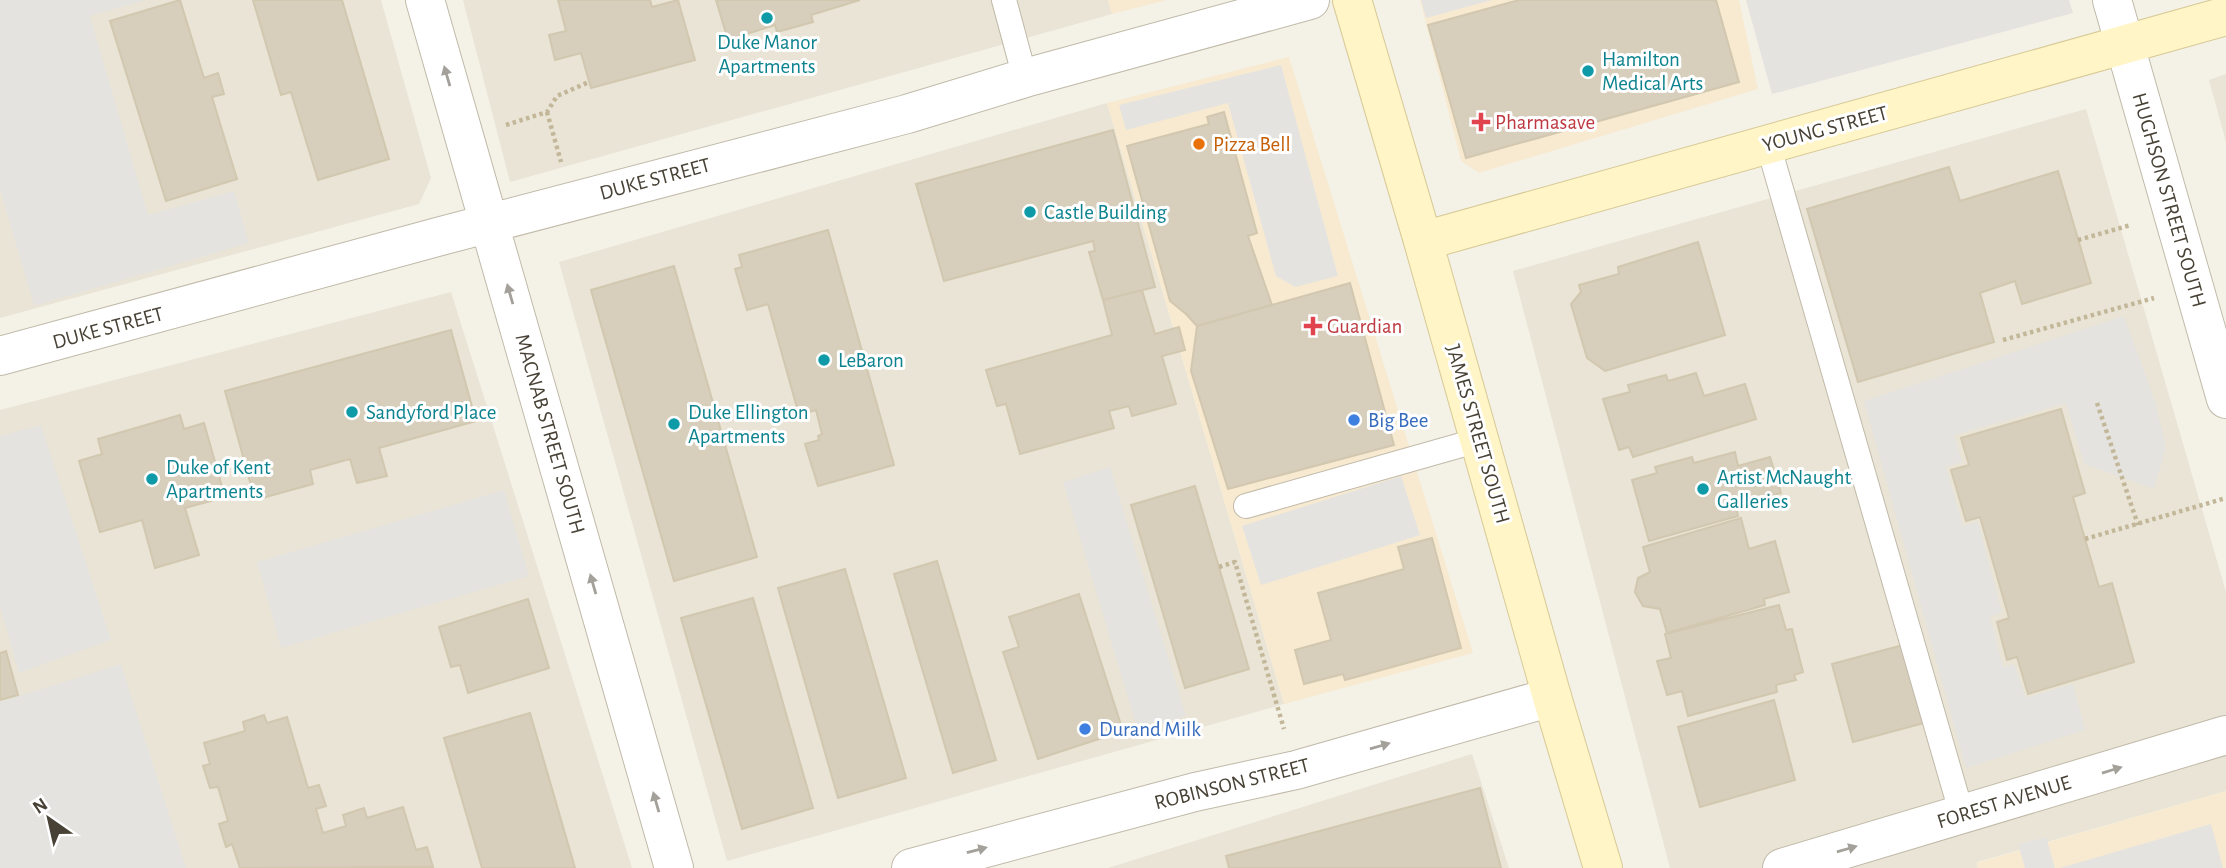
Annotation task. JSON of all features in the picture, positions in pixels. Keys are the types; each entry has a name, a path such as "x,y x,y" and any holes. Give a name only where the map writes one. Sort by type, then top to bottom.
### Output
{"main road":[{"name":"JAMES STREET SOUTH","path":"1352,0 1603,868"},
{"name":"YOUNG STREET","path":"1423,241 2226,16"}],"street":[{"name":"MACNAB STREET SOUTH","path":"425,0 674,868"},
{"name":"DUKE STREET","path":"0,356 490,223 870,124 1310,0"},
{"name":"HUGHSON STREET SOUTH","path":"2112,0 2226,399"},
{"name":"ROBINSON STREET","path":"911,868 1195,792 1296,770 1552,697"},
{"name":"FOREST AVENUE","path":"1782,868 2226,735"}],"lane":[{"path":"1004,0 1026,78"},
{"path":"1768,144 1962,815"},
{"path":"1246,506 1479,440"}],"path":[{"path":"498,127 547,112 557,96 589,82"},
{"path":"547,112 564,170"},
{"path":"2078,240 2172,214"},
{"path":"2003,340 2193,287"},
{"path":"2097,403 2138,525"},
{"path":"2085,539 2226,498"},
{"path":"1219,567 1235,562 1296,770"}],"shaded area":[{"path":"0,0 381,0 431,178 419,204 0,318"},
{"path":"0,0 145,0 90,16 148,215 234,191 249,243 34,306 0,189"},
{"path":"463,0 1108,0 1112,14 510,182"},
{"path":"1108,0 1167,0 1112,14"},
{"name":"Hamilton Medical Arts","path":"1420,0 1739,0 1758,89 1479,173 1461,161"},
{"path":"1421,0 1492,0 1426,18"},
{"path":"1746,0 2069,0 2073,13 1772,94"},
{"path":"1289,57 1473,653 1284,704 1107,103"},
{"path":"1281,65 1338,276 1295,287 1276,276 1228,103 1126,130 1119,105"},
{"path":"2226,74 2226,142 2209,80"},
{"path":"1107,103 1284,704 727,861 559,262"},
{"path":"2086,109 2226,592 2226,791 1977,862 1978,868 1670,868 1513,271"},
{"path":"451,292 632,868 0,868 0,410"},
{"path":"2124,316 2155,401 2166,447 2154,489 2084,464 2066,403 1954,435 1962,462 1946,467 1963,526 1978,522 2002,613 1990,617 2003,667 2014,664 2026,698 2073,684 2085,730 1966,768 1864,401"},
{"path":"41,425 111,640 19,673 0,607 0,436"},
{"path":"1110,467 1186,716 1138,731 1063,482"},
{"path":"1401,476 1420,535 1261,585 1242,526"},
{"path":"504,490 529,576 281,648 257,562"},
{"path":"121,664 186,868 0,868 0,702"},
{"path":"1472,754 1509,868 1108,868"},
{"path":"2226,791 2226,868 1978,868 1976,863"},
{"path":"2211,824 2223,868 2060,868"},
{"path":"2046,837 2055,868 2025,868 2018,844"}],"building":[{"path":"180,0 204,78 218,73 224,94 212,97 237,179 166,201 110,21"},
{"path":"253,0 342,0 389,159 318,180 291,92 281,95"},
{"path":"558,0 650,0 652,7 678,0 695,60 591,88 581,53 555,60 549,35 566,31"},
{"name":"Duke Manor Apartments","path":"716,0 860,0 811,15 813,22 777,32 775,25 728,40"},
{"name":"Hamilton Medical Arts","path":"1519,0 1716,0 1739,82 1466,158 1428,25"},
{"path":"1224,112 1257,233 1248,236 1272,305 1197,326 1170,301 1127,146 1209,124 1207,117"},
{"name":"Castle Building","path":"1113,130 1155,287 1103,300 1089,252 1095,251 1093,241 944,281 916,184"},
{"path":"1949,167 1960,201 2058,171 2091,283 2022,304 2015,281 1980,293 1994,342 1858,382 1807,209"},
{"name":"LeBaron","path":"828,230 894,465 818,486 805,444 819,440 818,436 822,434 816,410 799,415 768,304 747,310 735,269 742,267 739,255"},
{"path":"1698,242 1725,335 1605,371 1587,358 1571,304 1581,292 1579,285 1619,274 1618,267"},
{"name":"Duke Ellington Apartments","path":"674,266 757,557 674,581 591,290"},
{"path":"1350,283 1394,445 1228,489 1191,371 1197,326"},
{"path":"1142,290 1155,334 1179,327 1185,350 1162,356 1176,404 1132,416 1129,406 1109,411 1114,428 1020,454 1006,404 997,406 986,370 1112,335 1103,300"},
{"name":"Sandyford Place","path":"451,330 476,421 379,448 387,476 357,483 350,459 310,470 313,484 255,500 225,391"},
{"path":"1696,373 1704,396 1745,384 1756,419 1633,457 1629,447 1619,450 1603,399 1630,392 1628,385 1666,375 1668,381"},
{"path":"2061,409 2085,493 2073,497 2085,539 2099,587 2112,583 2134,662 2028,694 2017,657 2007,660 1997,622 2009,618 1980,517 1966,521 1951,470 1969,465 1961,438"},
{"name":"Duke of Kent Apartments","path":"180,415 184,429 204,423 225,497 185,508 199,555 155,568 142,520 100,532 79,461 102,454 98,439"},
{"path":"1735,452 1738,466 1770,457 1781,493 1736,506 1738,516 1649,541 1632,480 1657,473 1655,467 1692,457 1694,463"},
{"path":"1195,486 1249,669 1185,688 1131,505"},
{"path":"1741,518 1749,549 1775,541 1789,592 1764,599 1765,605 1667,633 1660,609 1643,606 1635,592 1638,578 1650,572 1643,547"},
{"path":"1432,538 1461,648 1345,680 1343,674 1304,684 1295,650 1331,640 1318,593 1404,569 1398,547"},
{"path":"937,561 996,760 953,773 894,574"},
{"path":"845,569 906,778 838,798 778,588"},
{"path":"1079,594 1123,731 1038,759 1003,652 1019,647 1009,617"},
{"path":"753,598 813,808 742,829 681,618"},
{"path":"528,599 549,668 468,693 460,665 451,667 439,627"},
{"path":"1779,605 1786,630 1792,629 1803,672 1794,675 1796,680 1776,685 1777,692 1688,716 1682,691 1667,695 1657,661 1671,658 1665,634"},
{"path":"1903,645 1924,723 1853,742 1832,664"},
{"path":"6,651 18,695 0,700 0,653"},
{"path":"1774,700 1795,780 1700,807 1678,727"},
{"path":"530,713 575,868 482,868 444,738"},
{"path":"264,715 267,723 287,717 308,788 319,785 326,806 316,809 323,833 346,826 343,815 364,808 367,818 403,807 416,850 427,847 433,867 240,868 232,844 226,847 219,824 228,821 218,787 210,788 203,766 210,764 204,743 245,731 243,722"},
{"path":"1480,788 1501,868 1229,868 1226,856"}],"place":[{"name":"Duke Manor Apartments","path":"767,18"},
{"name":"Hamilton Medical Arts","path":"1588,71"},
{"name":"Pharmasave","path":"1481,122"},
{"name":"Pizza Bell","path":"1199,144"},
{"name":"Castle Building","path":"1030,212"},
{"name":"Guardian","path":"1313,326"},
{"name":"LeBaron","path":"824,360"},
{"name":"Sandyford Place","path":"352,412"},
{"name":"Big Bee","path":"1354,420"},
{"name":"Duke Ellington Apartments","path":"674,424"},
{"name":"Duke of Kent Apartments","path":"152,479"},
{"name":"Artist McNaught Galleries","path":"1703,489"},
{"name":"Durand Milk","path":"1085,729"}]}
